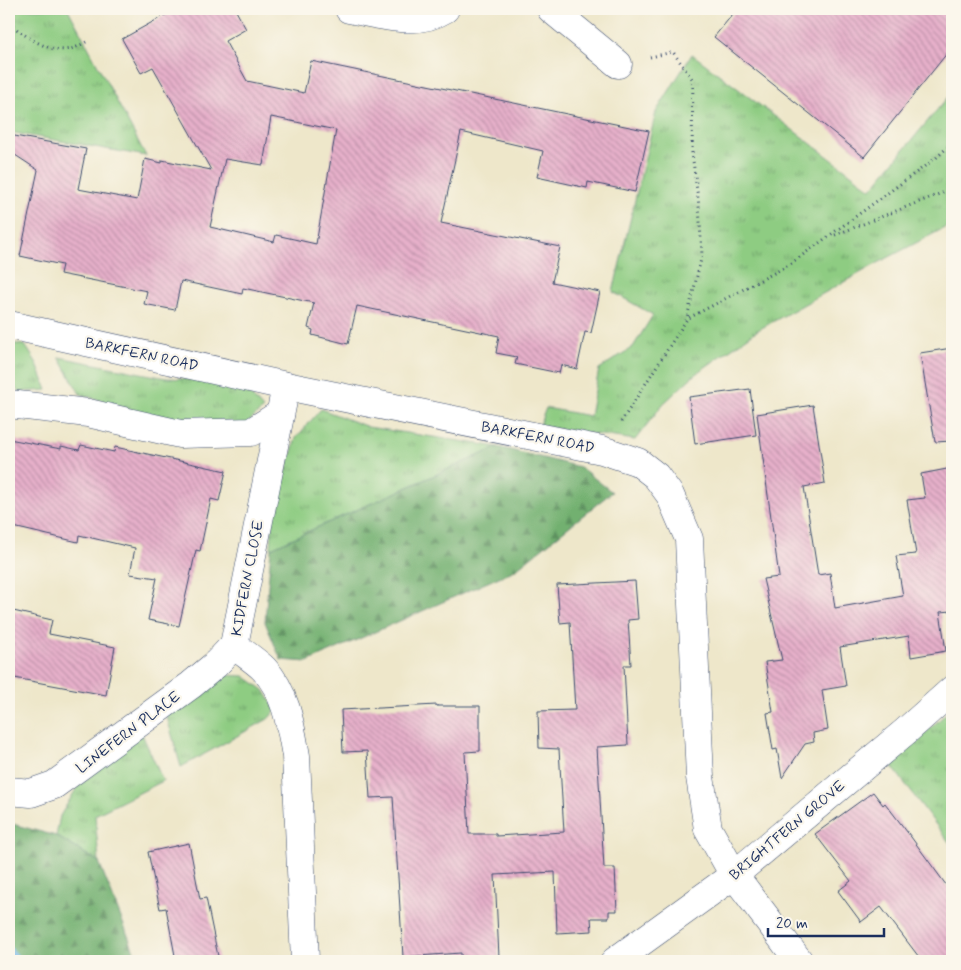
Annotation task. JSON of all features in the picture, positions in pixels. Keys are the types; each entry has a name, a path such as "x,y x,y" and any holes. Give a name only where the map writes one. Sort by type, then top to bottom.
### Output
{"street":[{"path":"349,9 406,20 429,16 445,9"},
{"path":"551,9 618,64"},
{"name":"BARKFERN ROAD","path":"9,325 286,386 602,450 638,462 656,476 670,495 689,539 700,777 708,829 734,875 799,961"},
{"name":"KIDFERN CLOSE","path":"286,386 234,645 264,669 277,687 286,710 291,732 296,756 305,961"},
{"path":"9,404 88,413 180,434 251,432 280,414"},
{"name":"LINEFERN PLACE","path":"9,791 31,793 54,785 191,685 215,665 234,645"},
{"name":"BRIGHTFERN GROVE","path":"615,961 734,875 952,690"}],"path":[{"path":"9,23 29,39 56,49 70,50 88,41"},
{"path":"602,450 687,319 702,255 699,206 692,153 693,80 673,52 618,64"},
{"path":"687,319 789,265 936,158 952,143"},
{"path":"830,237 952,190"}],"green space":[{"path":"9,9 68,9 146,156 9,132"},
{"path":"692,54 871,189 952,92 952,224 758,330 694,375 663,404 635,440 539,426 546,408 590,416 599,369 633,347 653,315 613,292 656,112"},
{"path":"9,343 25,345 36,362 47,390 20,392 9,384"},
{"path":"59,357 166,378 232,381 246,390 263,409 243,427 139,413 80,394"},
{"path":"321,409 368,427 498,447 271,548 273,515 296,438"},
{"path":"498,447 580,467 612,492 515,570 307,662 281,660 265,622 271,548"},
{"path":"220,675 244,676 264,690 276,710 268,719 181,767 166,714"},
{"path":"952,708 952,846 891,765"},
{"path":"142,734 163,781 95,815 99,862 56,836 60,816 78,786"},
{"path":"9,823 56,836 99,862 138,961 9,961"}],"building":[{"path":"176,9 235,9 246,29 225,41 247,81 304,93 311,61 649,131 635,192 588,182 587,188 537,177 543,151 461,132 441,223 560,247 552,282 600,292 591,333 585,332 577,369 561,365 559,373 515,364 517,357 496,353 499,336 357,306 348,344 312,335 313,330 308,328 314,303 243,288 242,294 181,281 175,310 144,304 147,291 60,274 62,265 20,256 38,170 9,151 9,135 86,149 78,189 137,200 145,159 162,163 162,160 211,170 153,67 141,73 122,39","holes":["271,117 336,130 316,244 276,235 274,242 210,227 225,159 263,165"]},
{"path":"737,9 952,9 952,47 864,157 714,37"},
{"path":"952,348 952,441 935,442 920,353"},
{"path":"750,389 756,435 695,444 689,397"},
{"path":"813,405 825,483 804,487 818,575 830,573 835,608 903,596 896,556 916,554 907,500 925,498 921,474 952,468 952,611 940,612 946,651 911,657 909,636 840,647 846,686 822,690 828,730 813,733 814,742 805,744 782,778 777,749 773,750 767,713 773,712 765,662 782,660 763,579 779,577 757,414"},
{"path":"9,439 61,449 61,446 79,450 81,445 114,452 115,447 226,471 219,501 211,499 200,551 196,550 179,626 148,620 157,578 130,574 135,548 79,535 78,542 9,526"},
{"path":"635,581 638,619 628,620 631,665 624,665 628,745 597,747 604,868 615,868 617,911 609,911 609,918 591,918 592,931 557,933 555,872 495,875 499,957 461,959 461,953 403,957 393,797 370,798 367,751 343,752 341,710 437,705 480,706 480,751 465,752 469,834 496,834 496,836 564,832 559,749 539,748 538,711 575,710 570,622 560,623 557,585"},
{"path":"9,610 52,620 49,634 115,647 106,695 9,677"},
{"path":"873,792 883,805 885,803 952,893 952,961 922,961 881,907 861,922 838,891 851,881 815,834"},
{"path":"189,843 200,899 206,898 219,961 176,961 166,908 160,909 148,852"}],"waterway":[{"path":"9,953 16,961"}]}
